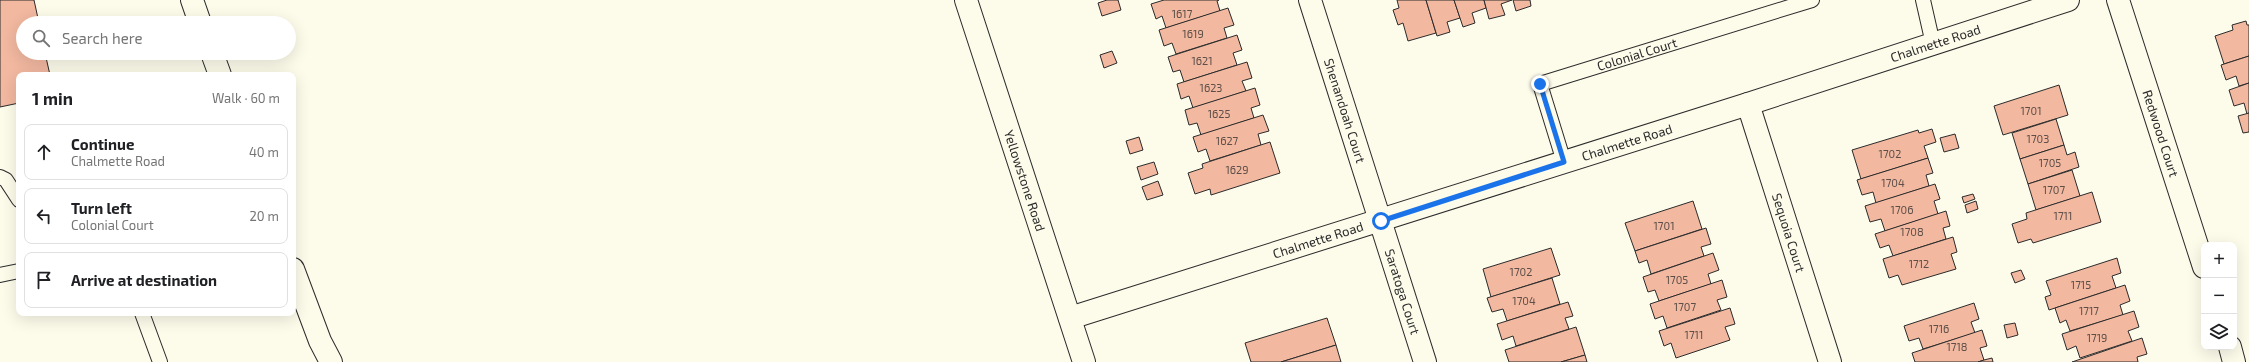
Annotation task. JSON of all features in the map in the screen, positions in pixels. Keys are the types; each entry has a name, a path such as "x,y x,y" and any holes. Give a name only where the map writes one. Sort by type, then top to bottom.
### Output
{"street":[{"path":"192,0 198,16"},
{"name":"Yellowstone Road","path":"966,0 1084,362"},
{"name":"Shenandoah Court","path":"1310,0 1381,221"},
{"name":"Chalmette Road","path":"1070,318 1381,221 2068,0"},
{"name":"Redwood Court","path":"2118,0 2201,258"},
{"path":"215,60 219,72"},
{"name":"Sequoia Court","path":"1748,104 1830,362"},
{"name":"Saratoga Court","path":"1381,221 1425,362"},
{"path":"296,277 320,342 331,362"},
{"path":"2231,350 2234,362"}],"lane":[{"name":"Colonial Court","path":"1564,162 1540,84 1812,0"},
{"path":"1923,0 1933,44"},
{"path":"0,177 6,180 16,195"},
{"path":"0,275 16,272"},
{"path":"143,316 160,362"}],"building":[{"path":"0,0 34,0 37,16 16,16 16,60 47,60 49,72 16,72 16,104 0,107"},
{"path":"1107,0 1118,0 1121,10 1102,16 1098,3"},
{"path":"1164,0 1219,0 1217,1 1220,11 1166,28 1162,16 1156,19 1151,4"},
{"path":"1397,0 1426,0 1436,33 1408,41 1403,23 1398,25 1393,10 1399,8"},
{"path":"1426,0 1454,0 1460,18 1447,22 1450,32 1437,36"},
{"path":"1454,0 1484,0 1486,8 1472,13 1475,23 1463,27"},
{"path":"1484,0 1512,0 1501,4 1505,15 1489,19"},
{"path":"1513,0 1530,0 1531,6 1516,11"},
{"path":"1228,8 1234,25 1224,28 1227,38 1176,54 1172,43 1164,46 1159,30"},
{"path":"2246,21 2247,25 2249,25 2249,56 2224,64 2215,36 2233,30 2232,25"},
{"path":"1237,35 1242,50 1233,53 1237,65 1184,82 1180,70 1173,72 1168,57"},
{"path":"1112,51 1117,63 1104,68 1100,55"},
{"path":"2249,56 2249,83 2239,86 2236,76 2226,80 2221,65"},
{"path":"1247,62 1252,78 1242,81 1246,91 1193,108 1189,96 1181,99 1177,84"},
{"path":"2249,83 2249,113 2247,114 2244,103 2234,106 2229,90"},
{"path":"2059,85 2068,115 2003,135 1994,106"},
{"path":"1255,88 1260,105 1251,108 1254,118 1201,135 1197,123 1189,125 1185,110"},
{"path":"2249,113 2249,132 2243,133 2238,116"},
{"path":"1263,115 1269,131 1258,134 1261,145 1210,161 1206,149 1198,152 1193,137"},
{"path":"2056,119 2064,145 2020,159 2012,133"},
{"path":"1932,129 1936,142 1924,146 1928,158 1861,179 1852,150 1918,130 1919,133"},
{"path":"1955,134 1959,148 1944,152 1940,138"},
{"path":"1139,137 1143,150 1130,154 1126,141"},
{"path":"1270,142 1280,173 1211,195 1210,189 1195,194 1188,173 1203,168 1202,164"},
{"path":"2064,145 2067,155 2075,152 2079,167 2028,184 2020,159"},
{"path":"1928,158 1933,173 1926,175 1929,186 1876,203 1873,192 1862,195 1857,180"},
{"path":"1154,162 1158,174 1141,180 1137,167"},
{"path":"2072,170 2080,196 2036,210 2028,184"},
{"path":"1158,181 1163,195 1147,200 1142,187"},
{"path":"1935,184 1940,199 1934,201 1938,214 1885,231 1881,219 1870,222 1865,206"},
{"path":"2092,192 2101,222 2033,243 2031,239 2018,243 2012,224 2027,219 2026,213"},
{"path":"1973,194 1975,199 1964,203 1962,197"},
{"path":"1693,201 1702,229 1635,251 1625,223"},
{"path":"1976,201 1978,209 1967,213 1965,205"},
{"path":"1946,211 1950,226 1943,228 1946,239 1893,256 1889,245 1880,248 1875,234"},
{"path":"1706,228 1711,244 1701,247 1704,256 1651,274 1647,260 1639,263 1635,251"},
{"path":"1953,237 1957,252 1951,254 1956,269 1902,285 1898,275 1889,278 1883,259"},
{"path":"1551,248 1560,275 1491,297 1483,269"},
{"path":"1713,253 1719,270 1708,274 1711,284 1659,301 1655,290 1648,292 1643,277"},
{"path":"2117,258 2121,273 2112,276 2116,288 2049,310 2045,297 2051,295 2046,281"},
{"path":"2021,270 2025,279 2015,283 2011,273"},
{"path":"1552,278 1560,304 1507,321 1503,309 1492,312 1487,298"},
{"path":"1722,280 1727,297 1717,300 1721,310 1667,328 1663,316 1655,319 1650,304"},
{"path":"2125,285 2130,301 2120,305 2123,315 2070,331 2066,320 2060,323 2055,308"},
{"path":"1568,302 1573,316 1565,318 1569,329 1516,346 1513,336 1502,340 1497,324"},
{"path":"1974,303 1979,319 1971,322 1975,333 1923,349 1919,338 1909,341 1904,326"},
{"path":"1730,308 1735,324 1725,327 1730,340 1676,358 1671,343 1664,346 1659,331"},
{"path":"2134,311 2139,327 2128,331 2132,341 2080,358 2076,346 2067,350 2062,334"},
{"path":"1327,318 1336,345 1281,362 1251,362 1245,343"},
{"path":"2015,323 2018,335 2007,338 2004,325"},
{"path":"1576,327 1585,355 1561,362 1509,362 1505,350"},
{"path":"1982,330 1987,346 1980,348 1984,360 1978,362 1915,362 1912,353"},
{"path":"2142,338 2147,354 2137,357 2138,362 2072,362"},
{"path":"1336,345 1341,362 1281,362"},
{"path":"1585,355 1587,362 1561,362"},
{"path":"1992,358 1993,362 1978,362 1984,360"}],"route":[{"path":"1381,221 1564,162 1540,84"}]}
